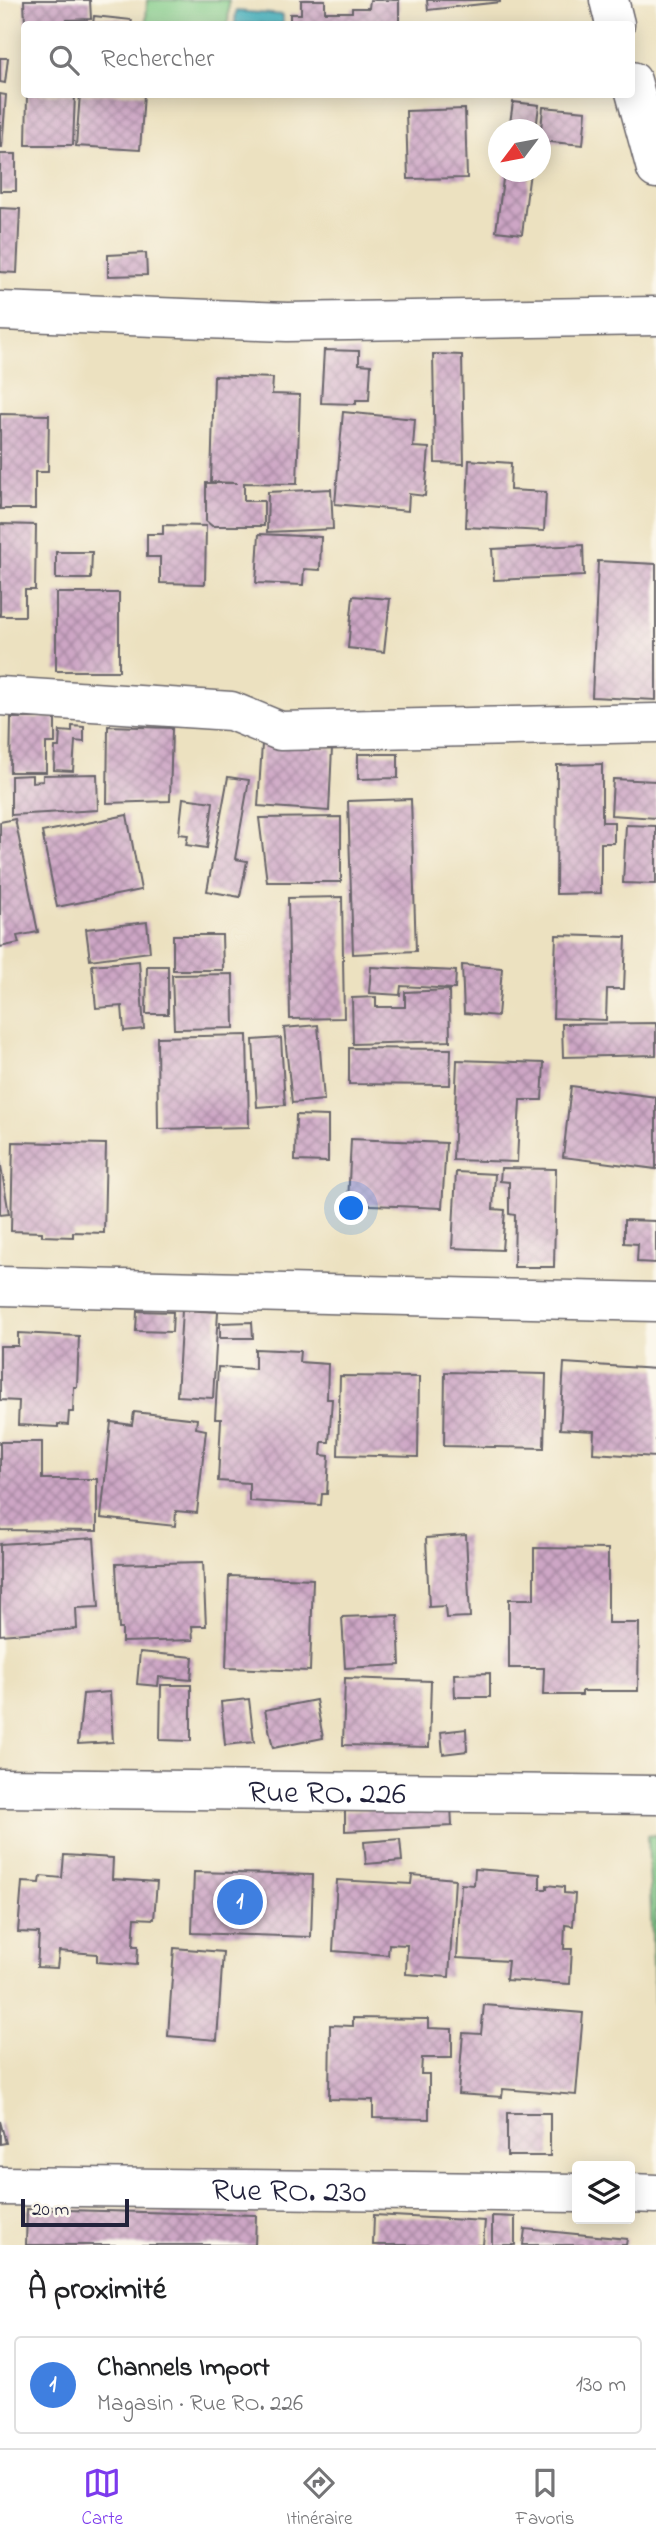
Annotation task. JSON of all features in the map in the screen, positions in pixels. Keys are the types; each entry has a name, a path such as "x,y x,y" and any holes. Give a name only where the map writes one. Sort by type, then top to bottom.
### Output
{"street":[{"path":"608,0 614,21"},
{"path":"635,93 656,169"},
{"path":"0,311 287,322 656,316"},
{"path":"0,696 231,711 280,731 656,723"},
{"path":"0,1286 656,1302"},
{"name":"Rue RO. 226","path":"0,1788 656,1795"},
{"name":"Rue RO. 230","path":"0,2186 572,2193"},
{"path":"635,2193 656,2194"}],"green space":[{"path":"147,0 229,0 228,21 146,21"},
{"path":"656,1835 656,2039 648,1836"}],"water":[{"path":"236,11 283,15 283,21 235,21"}],"building":[{"path":"24,0 90,0 91,19 25,21"},
{"path":"301,0 325,0 325,12 352,12 352,8 369,8 370,0 399,0 399,21 290,21 290,14 301,14"},
{"path":"427,0 500,0 500,2 428,10"},
{"path":"94,16 132,20 132,21 93,21"},
{"path":"0,58 8,58 5,83 0,82"},
{"path":"0,94 6,95 2,147 0,147"},
{"path":"27,98 75,98 73,145 26,145"},
{"path":"80,98 144,98 140,150 76,146"},
{"path":"513,102 539,105 537,119 511,119"},
{"path":"543,107 586,111 583,145 551,142 551,119 542,119"},
{"path":"465,109 467,178 408,179 406,111"},
{"path":"0,154 16,154 16,191 0,191"},
{"path":"503,182 529,182 522,234 496,231"},
{"path":"0,208 20,209 17,273 0,272"},
{"path":"146,253 147,275 108,276 108,255"},
{"path":"324,350 359,351 359,364 371,365 369,400 356,400 356,404 321,403"},
{"path":"433,354 462,355 464,464 435,463"},
{"path":"214,376 273,378 272,394 300,395 297,484 244,483 244,501 264,501 264,526 212,526 206,521 206,483 237,483 211,482"},
{"path":"343,412 415,419 413,447 429,448 425,496 409,494 408,511 335,504"},
{"path":"0,414 49,415 48,472 35,472 35,509 0,509"},
{"path":"469,460 511,463 510,490 546,492 544,531 466,527"},
{"path":"331,489 333,529 267,532 268,492"},
{"path":"0,524 36,525 35,590 25,590 25,616 0,616"},
{"path":"163,525 206,526 205,584 160,583 160,557 147,557 147,534 163,534"},
{"path":"259,534 321,537 320,570 304,569 303,585 256,583"},
{"path":"583,545 584,576 494,580 492,549"},
{"path":"56,552 92,552 91,579 56,579"},
{"path":"598,561 656,564 656,700 592,697"},
{"path":"56,593 119,593 119,671 56,671"},
{"path":"353,596 390,599 384,652 348,648"},
{"path":"11,718 55,718 55,743 46,743 46,772 10,772"},
{"path":"72,726 84,727 84,742 75,741 73,771 54,770 55,747 59,747 60,731 72,732"},
{"path":"108,726 172,728 170,801 107,803"},
{"path":"262,744 332,748 329,811 258,806"},
{"path":"358,754 398,754 398,778 358,779"},
{"path":"602,764 602,822 614,822 614,843 601,843 601,893 556,894 557,765"},
{"path":"97,774 98,810 11,815 11,776 32,775 32,782 43,781 43,775"},
{"path":"228,777 249,780 235,859 247,861 240,897 207,891"},
{"path":"613,779 656,781 656,818 611,815"},
{"path":"183,798 213,802 207,848 186,845 188,835 179,834"},
{"path":"411,799 416,951 353,954 348,801"},
{"path":"127,815 141,890 57,907 42,832"},
{"path":"341,817 341,882 267,882 259,818"},
{"path":"15,819 38,932 17,936 19,943 0,947 0,822"},
{"path":"626,825 656,826 656,884 623,883"},
{"path":"342,897 344,1018 290,1019 288,898"},
{"path":"147,922 150,952 90,960 86,929"},
{"path":"173,935 222,935 223,970 173,970"},
{"path":"556,935 626,937 624,989 607,989 606,1020 553,1018"},
{"path":"139,961 144,1029 124,1031 122,1006 96,1008 92,965"},
{"path":"462,965 502,968 498,1016 464,1013"},
{"path":"147,966 168,966 168,1014 146,1014"},
{"path":"371,967 456,971 455,989 401,986 400,995 369,993"},
{"path":"233,974 234,1028 174,1029 172,975"},
{"path":"449,990 450,1041 353,1044 352,998 376,997 376,1007 405,1007 405,992"},
{"path":"656,1023 656,1055 563,1057 562,1024"},
{"path":"318,1025 324,1100 292,1103 284,1028"},
{"path":"247,1035 249,1127 158,1129 157,1037"},
{"path":"281,1038 285,1105 257,1107 253,1040"},
{"path":"349,1048 451,1049 450,1085 349,1084"},
{"path":"457,1060 544,1063 542,1100 520,1100 517,1162 453,1160"},
{"path":"571,1086 656,1097 656,1169 563,1157"},
{"path":"296,1115 328,1116 328,1162 295,1161"},
{"path":"351,1139 446,1143 442,1208 348,1204"},
{"path":"13,1142 106,1144 104,1233 73,1232 73,1237 11,1231"},
{"path":"0,1160 9,1214 0,1215"},
{"path":"501,1168 556,1169 554,1267 514,1267 515,1215 509,1214 509,1182 500,1181"},
{"path":"456,1172 495,1174 493,1209 505,1210 502,1250 452,1248"},
{"path":"624,1220 656,1221 656,1263 637,1262 638,1244 624,1243"},
{"path":"182,1310 218,1312 213,1398 177,1396"},
{"path":"137,1311 173,1312 172,1332 136,1331"},
{"path":"252,1322 253,1338 220,1338 220,1323"},
{"path":"18,1333 79,1336 77,1387 74,1387 73,1412 69,1412 68,1425 18,1425 19,1401 0,1400 0,1346 18,1346"},
{"path":"255,1349 300,1351 299,1362 328,1364 327,1399 332,1399 329,1442 322,1442 321,1455 329,1456 327,1494 322,1494 321,1505 249,1501 249,1483 218,1481 221,1419 215,1419 218,1367 255,1369"},
{"path":"564,1363 656,1369 656,1457 593,1453 594,1431 560,1429"},
{"path":"445,1372 546,1374 544,1448 444,1446"},
{"path":"340,1376 419,1377 418,1457 338,1455"},
{"path":"134,1412 197,1419 196,1428 206,1430 197,1513 176,1511 175,1526 101,1518 111,1422 132,1425"},
{"path":"0,1442 42,1442 42,1479 97,1479 97,1531 0,1530"},
{"path":"466,1535 470,1617 446,1618 445,1606 429,1607 426,1538"},
{"path":"94,1538 99,1607 76,1608 77,1629 0,1635 0,1544"},
{"path":"534,1548 608,1549 608,1623 639,1623 638,1691 582,1691 582,1695 543,1695 544,1668 509,1668 509,1599 534,1599"},
{"path":"203,1562 206,1626 192,1626 193,1640 122,1642 116,1564"},
{"path":"229,1576 313,1579 310,1671 226,1668"},
{"path":"398,1615 400,1665 345,1668 342,1617"},
{"path":"140,1652 193,1657 191,1680 159,1677 158,1686 137,1684"},
{"path":"490,1673 490,1697 455,1697 454,1674"},
{"path":"345,1678 431,1681 429,1747 343,1745"},
{"path":"161,1685 191,1685 191,1741 160,1740"},
{"path":"110,1692 113,1742 78,1744 83,1694"},
{"path":"249,1699 254,1742 225,1745 221,1702"},
{"path":"316,1700 323,1738 273,1748 265,1710"},
{"path":"466,1729 467,1751 443,1754 441,1732"},
{"path":"451,1805 452,1826 345,1831 345,1811"},
{"path":"400,1839 402,1861 366,1864 364,1842"},
{"path":"64,1855 113,1858 112,1879 157,1882 154,1919 135,1918 133,1946 138,1946 137,1965 97,1962 97,1954 59,1951 57,1968 37,1967 39,1933 18,1932 22,1882 40,1883 41,1876 62,1878"},
{"path":"475,1869 540,1874 540,1889 547,1889 547,1885 564,1887 564,1893 575,1894 573,1926 565,1925 564,1949 572,1949 570,1984 506,1980 508,1961 457,1958 461,1884 474,1885"},
{"path":"194,1872 313,1875 311,1937 192,1933"},
{"path":"412,1875 455,1879 449,1977 406,1974 407,1945 389,1944 388,1955 333,1951 337,1880 411,1884"},
{"path":"174,1948 223,1952 217,2040 168,2036"},
{"path":"484,2005 583,2013 576,2095 503,2089 502,2097 458,2094 463,2033 481,2034"},
{"path":"353,2018 428,2019 428,2028 452,2029 452,2058 422,2058 421,2074 429,2074 429,2119 373,2118 373,2100 329,2099 330,2025 353,2026"},
{"path":"507,2113 550,2113 550,2156 507,2156"},
{"path":"0,2121 6,2143 0,2144"},
{"path":"27,2209 256,2215 255,2245 26,2245"},
{"path":"374,2215 485,2221 483,2245 373,2245"},
{"path":"492,2216 515,2217 515,2245 492,2245"},
{"path":"525,2229 627,2239 626,2245 523,2245"}],"place":[{"name":"Channels Import","path":"240,1902"}]}
